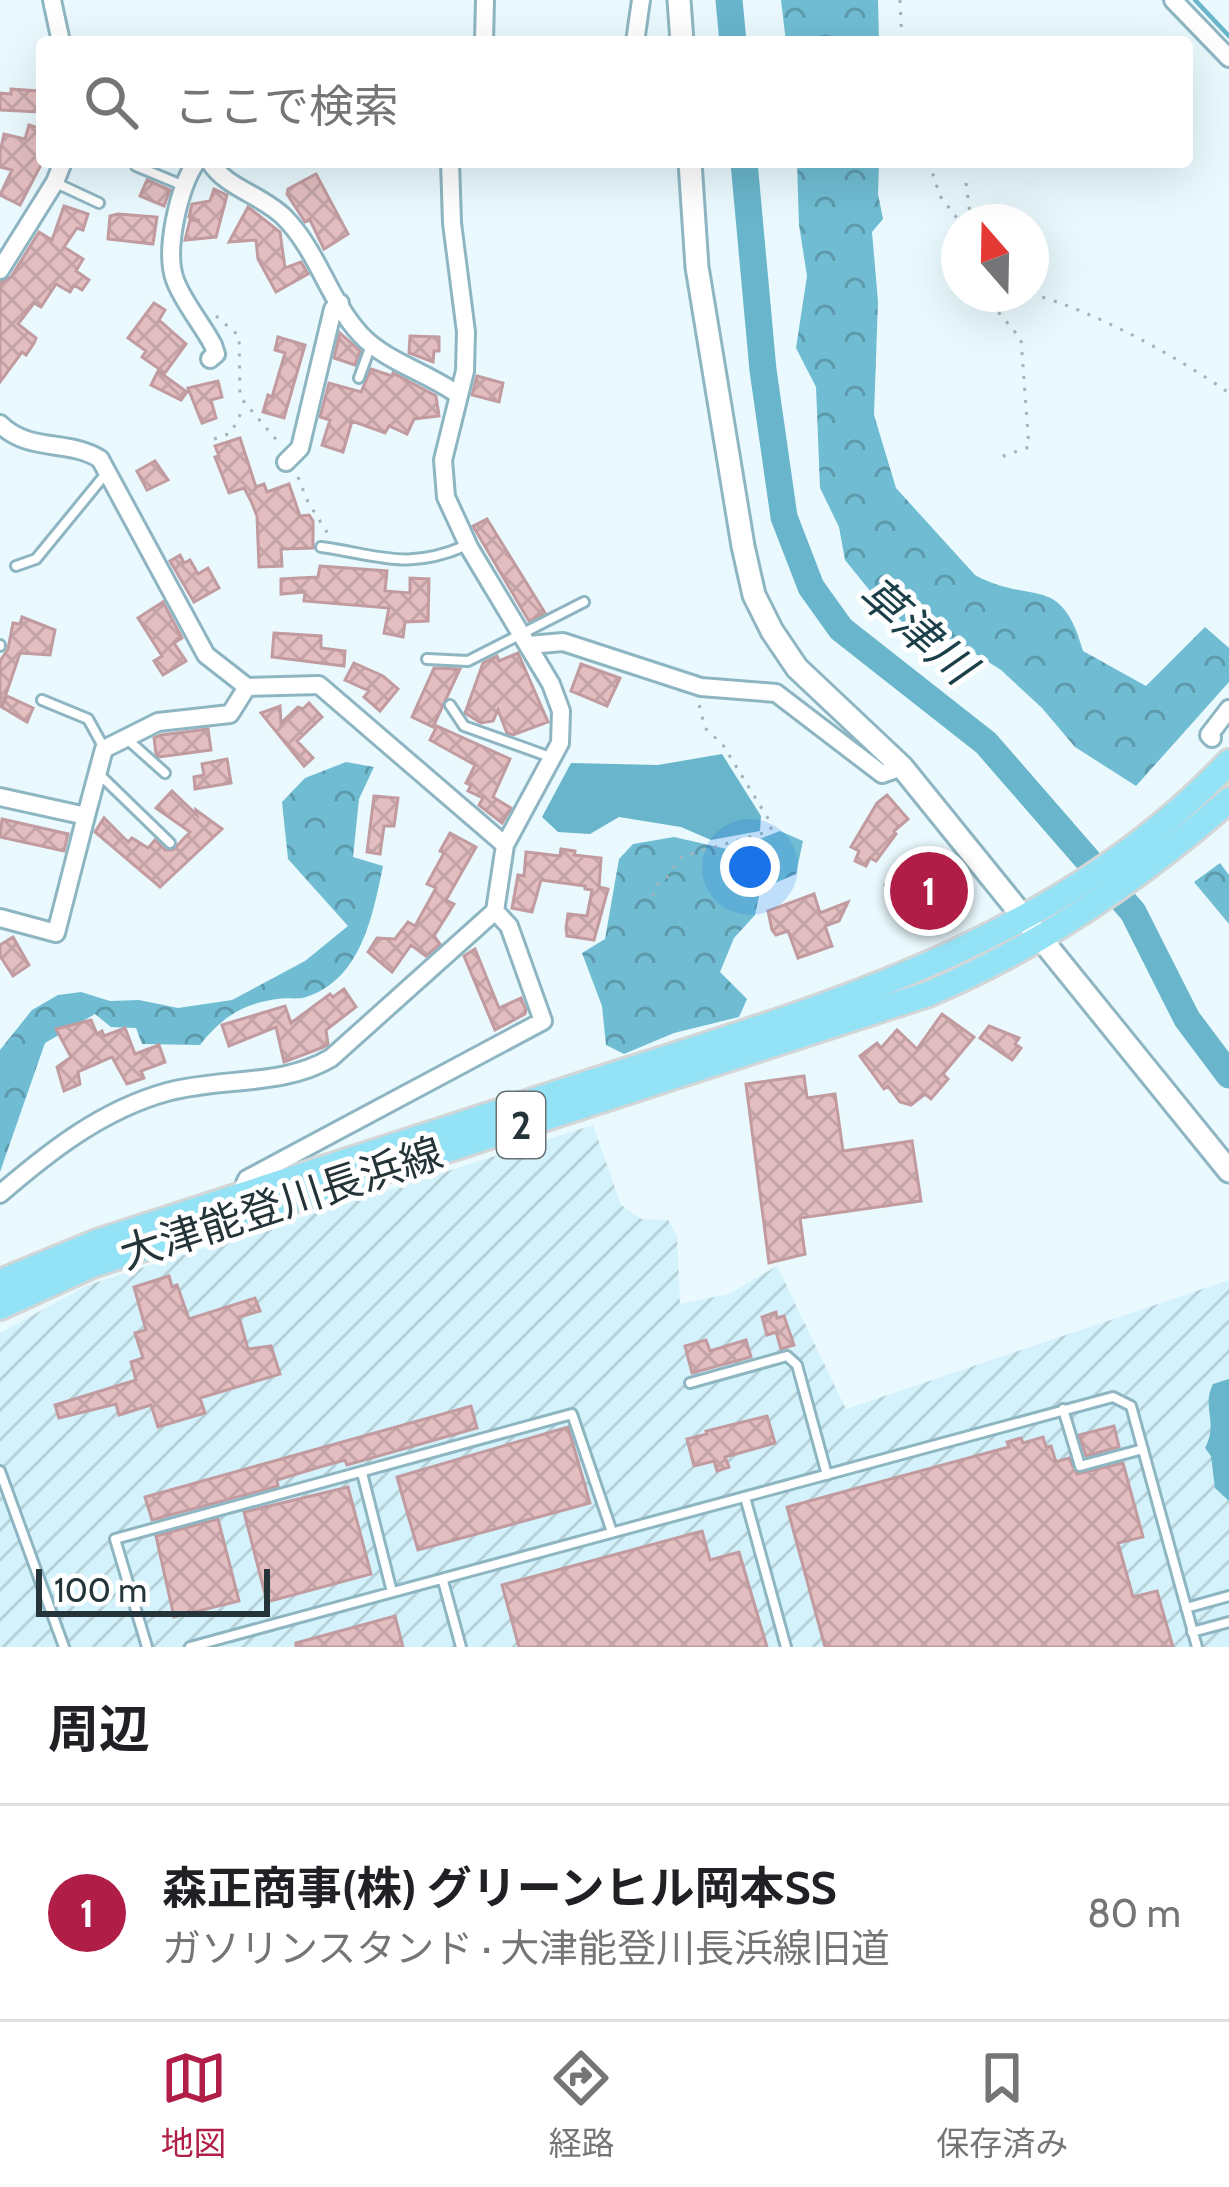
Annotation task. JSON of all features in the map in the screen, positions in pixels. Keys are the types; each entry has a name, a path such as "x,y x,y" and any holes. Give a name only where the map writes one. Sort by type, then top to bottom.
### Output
{"main road":[{"name":"2","path":"1033,928 1138,860 1222,767"},
{"name":"大津能登川長浜線","path":"0,1282 97,1241 860,994 978,944 1033,928"},
{"name":"大津能登川長浜線","path":"0,1307 92,1265 928,994 1033,928"}],"street":[{"path":"52,0 60,36"},
{"path":"484,0 484,36"},
{"path":"636,36 641,0"},
{"path":"679,0 682,36"},
{"path":"1174,0 1229,58"},
{"path":"0,270 61,168"},
{"path":"193,168 172,235 172,271 213,345 216,354 210,359"},
{"path":"214,168 268,202 300,234 340,303 371,344 458,394"},
{"path":"0,1194 76,1133 146,1099 219,1082 309,1071 331,1058 495,911 505,845 554,758 562,711 526,640 467,545 452,514 444,479 443,460 466,371 450,168"},
{"path":"691,168 697,267 754,595 796,668 902,767 1229,1171"},
{"path":"289,460 300,448 333,310 340,303"},
{"path":"0,424 25,442 88,451 109,470 206,655 247,687 319,685 505,845"},
{"path":"526,640 563,642 695,685 776,693 882,774 902,767"},
{"path":"0,918 56,933 104,749 158,722 230,714 247,687"},
{"path":"1222,767 1209,735 1229,709"},
{"path":"0,797 86,816"},
{"path":"240,1195 247,1179 543,1021 509,926 495,911"}],"lane":[{"path":"141,168 185,186"},
{"path":"55,182 99,203"},
{"path":"359,378 371,344"},
{"path":"16,566 36,559 109,470"},
{"path":"321,547 380,560 416,560 467,545"},
{"path":"427,659 468,661 526,640 584,602"},
{"path":"42,700 88,719 104,749"},
{"path":"450,705 464,726 554,758"},
{"path":"126,738 165,773"},
{"path":"99,774 170,843"},
{"path":"690,1382 787,1356 797,1365 827,1474"},
{"path":"190,1647 1102,1398 1123,1400 1131,1406 1197,1647"},
{"path":"1064,1409 1080,1466 1144,1449"},
{"path":"146,1647 115,1539 572,1414 612,1532"},
{"path":"0,1471 64,1647"},
{"path":"362,1473 392,1592"},
{"path":"745,1497 786,1647"},
{"path":"443,1581 461,1647"},
{"path":"1186,1608 1229,1596"},
{"path":"1192,1632 1229,1622"}],"path":[{"path":"900,0 902,36"},
{"path":"931,168 946,204"},
{"path":"966,183 969,204"},
{"path":"1049,298 1099,319 1229,393"},
{"path":"995,459 1029,447 1021,339 1000,312"},
{"path":"211,313 239,336 238,380 245,406 289,460 308,502 340,549"},
{"path":"214,439 231,433 245,406"},
{"path":"653,896 656,885 681,857 770,831 772,825 723,746 705,728 695,685"}],"shaded area":[{"path":"722,754 761,816 760,831 711,840 681,827 619,817 590,834 558,832 542,817 571,763 658,765"},
{"path":"593,1125 621,1205 641,1219 668,1220 677,1236 680,1304 729,1294 777,1266 846,1409 1229,1280 1229,1647 0,1647 0,1333 88,1285"},
{"path":"1229,1379 1229,1501 1215,1488 1211,1456 1205,1448 1213,1384"}],"green space":[{"path":"781,0 878,0 879,36 785,36"},
{"path":"797,168 879,168 883,219 872,232 878,301 874,415 896,488 975,575 1054,600 1065,610 1083,651 1146,686 1205,627 1229,648 1229,682 1136,786 1075,747 1001,670 954,640 908,627 845,560 839,527 820,488 816,387 796,348 807,276"},
{"path":"346,762 374,767 359,799 353,857 383,866 361,944 340,976 306,997 253,1004 224,1020 200,1045 142,1044 136,1028 111,1027 95,1014 45,1043 0,1172 0,1050 32,1010 58,995 81,992 110,1001 139,1000 178,1008 232,1000 305,961 348,926 288,859 282,802 305,778"},
{"path":"780,831 803,841 796,874 768,886 759,896 755,915 734,938 720,972 747,999 739,1017 674,1033 624,1054 606,1045 602,1006 582,953 605,939 619,859 633,844 674,837 731,850"},
{"path":"1220,863 1229,875 1229,924 1194,882"}],"building":[{"path":"11,89 36,91 36,112 0,110 0,93 11,94"},
{"path":"29,125 36,127 39,168 20,205 0,195 12,170 0,167 0,152 4,134 25,139"},
{"path":"316,174 348,234 324,249 310,220 305,222 287,194"},
{"path":"147,180 170,190 164,206 140,196"},
{"path":"214,189 227,195 216,237 185,240 190,220 200,221 189,217 192,204 210,201"},
{"path":"64,206 88,214 83,230 77,228 64,247 83,259 76,271 89,280 82,290 74,285 70,292 56,284 41,307 34,303 18,324 36,338 34,343 0,382 0,283 11,277 39,232 52,240"},
{"path":"248,207 280,232 285,268 301,262 308,274 276,292 258,259 256,240 229,242"},
{"path":"110,216 157,217 153,244 108,239"},
{"path":"154,303 165,310 159,320 186,344 165,373 142,357 146,351 128,338"},
{"path":"340,333 360,351 355,365 334,358"},
{"path":"410,336 439,337 433,362 409,353"},
{"path":"278,337 305,345 284,418 263,412 285,353 275,350"},
{"path":"371,369 393,373 436,396 439,416 414,419 407,434 389,426 385,433 352,421 343,452 322,445 330,420 320,417 329,383 361,392"},
{"path":"158,371 187,392 181,400 151,385"},
{"path":"477,376 503,383 499,402 472,395"},
{"path":"218,381 222,397 211,400 216,418 202,423 188,388"},
{"path":"240,438 256,487 264,484 267,492 289,484 300,516 309,515 313,521 313,548 281,549 282,566 259,567 257,516 244,488 229,493 215,457 219,456 215,446"},
{"path":"155,461 168,480 147,490 137,471"},
{"path":"487,519 545,613 529,621 473,526"},
{"path":"180,555 184,563 190,560 198,574 208,568 219,588 194,602 170,561"},
{"path":"320,566 387,571 385,591 410,593 410,578 429,579 428,621 405,622 403,637 384,633 389,608 304,601 305,592 281,594 281,579 318,577"},
{"path":"163,602 182,638 174,643 186,661 163,675 154,661 162,656 138,618"},
{"path":"22,617 55,630 50,655 20,653 2,706 7,696 33,708 27,722 0,706 0,661 8,649 13,623 20,624"},
{"path":"274,633 321,636 321,648 345,651 344,666 272,657"},
{"path":"518,653 548,722 513,735 507,733 498,710 493,721 481,723 465,713 483,663"},
{"path":"354,663 398,689 380,711 364,697 369,691 345,680"},
{"path":"581,664 620,678 607,706 571,691"},
{"path":"434,668 460,669 433,727 412,717"},
{"path":"309,703 322,717 297,741 313,758 304,766 261,713 280,706 281,723"},
{"path":"437,726 510,759 493,797 511,808 502,823 479,805 483,798 468,791 471,785 466,783 475,765 430,740"},
{"path":"208,729 211,750 156,754 154,738"},
{"path":"227,759 231,783 195,789 194,777 204,775 202,764"},
{"path":"172,791 197,815 196,810 222,829 160,887 95,832 104,818 128,842 132,838 148,848 155,840 165,850 173,850 190,832 156,808"},
{"path":"887,795 908,819 894,831 876,861 870,858 866,866 855,861 859,851 851,847 877,803"},
{"path":"374,796 398,798 394,826 384,826 380,854 367,852"},
{"path":"2,819 68,834 64,851 0,837"},
{"path":"450,833 476,847 446,900 454,904 434,936 440,944 426,956 411,945 392,972 368,952 377,938 395,939 408,922 415,926 436,888 427,884"},
{"path":"561,849 601,858 599,887 608,889 594,940 567,936 568,914 587,916 592,890 585,886 541,880 532,912 512,908 518,875 524,876 526,852 560,856"},
{"path":"904,870 931,899 957,892 962,913 906,924 885,885"},
{"path":"814,894 820,913 848,902 839,921 825,926 832,946 798,958 788,931 776,935 772,930 768,911"},
{"path":"13,937 29,965 13,976 0,956 0,945"},
{"path":"475,949 499,1008 521,998 526,1010 495,1030 464,956"},
{"path":"344,989 356,1007 326,1030 328,1044 324,1047 284,1062 276,1027 229,1046 222,1025 285,1006 291,1023"},
{"path":"942,1014 974,1037 943,1074 948,1079 931,1099 925,1094 911,1105 900,1102 860,1056 877,1043 881,1048 897,1030 917,1049"},
{"path":"91,1020 97,1034 102,1031 104,1036 125,1028 135,1054 159,1045 165,1062 141,1071 144,1078 127,1084 112,1057 78,1072 80,1084 64,1091 57,1067 71,1057 56,1029"},
{"path":"989,1026 1019,1038 1015,1044 1021,1048 1012,1060 980,1038"},
{"path":"804,1076 807,1098 835,1094 843,1151 912,1141 921,1201 800,1218 805,1254 769,1263 746,1084"},
{"path":"169,1276 189,1319 255,1298 260,1311 239,1317 248,1349 271,1346 280,1374 200,1398 205,1413 158,1427 151,1405 119,1415 116,1404 59,1418 55,1405 136,1380 131,1362 143,1358 135,1333 146,1330 134,1287"},
{"path":"776,1312 777,1318 784,1316 794,1345 781,1349 776,1332 767,1335 762,1317"},
{"path":"706,1340 710,1351 746,1340 751,1357 692,1373 685,1346"},
{"path":"471,1406 477,1428 347,1465 345,1460 323,1466 277,1480 278,1486 152,1520 145,1497"},
{"path":"767,1416 775,1443 725,1457 729,1467 717,1471 714,1461 694,1466 687,1439"},
{"path":"1114,1426 1119,1447 1086,1456 1079,1435"},
{"path":"568,1427 590,1503 418,1550 397,1477"},
{"path":"1043,1437 1056,1462 1069,1458 1077,1474 1123,1463 1143,1537 1118,1543 1133,1597 1157,1591 1173,1647 825,1647 787,1507 1009,1447 1007,1442 1021,1438 1023,1443"},
{"path":"348,1487 371,1574 267,1602 244,1512"},
{"path":"218,1519 239,1601 174,1617 156,1536"},
{"path":"702,1531 710,1560 739,1552 767,1647 519,1647 502,1585"},
{"path":"395,1616 403,1647 296,1647 296,1643"}],"waterway":[{"name":"草津川","path":"729,0 732,36"},
{"path":"1195,0 1229,36"},
{"name":"草津川","path":"745,168 763,370 784,517 811,587 841,629 986,743 1133,912 1187,1019 1229,1075"}],"place":[{"name":"森正商事(株) グリーンヒル岡本SS","path":"929,891"}]}
